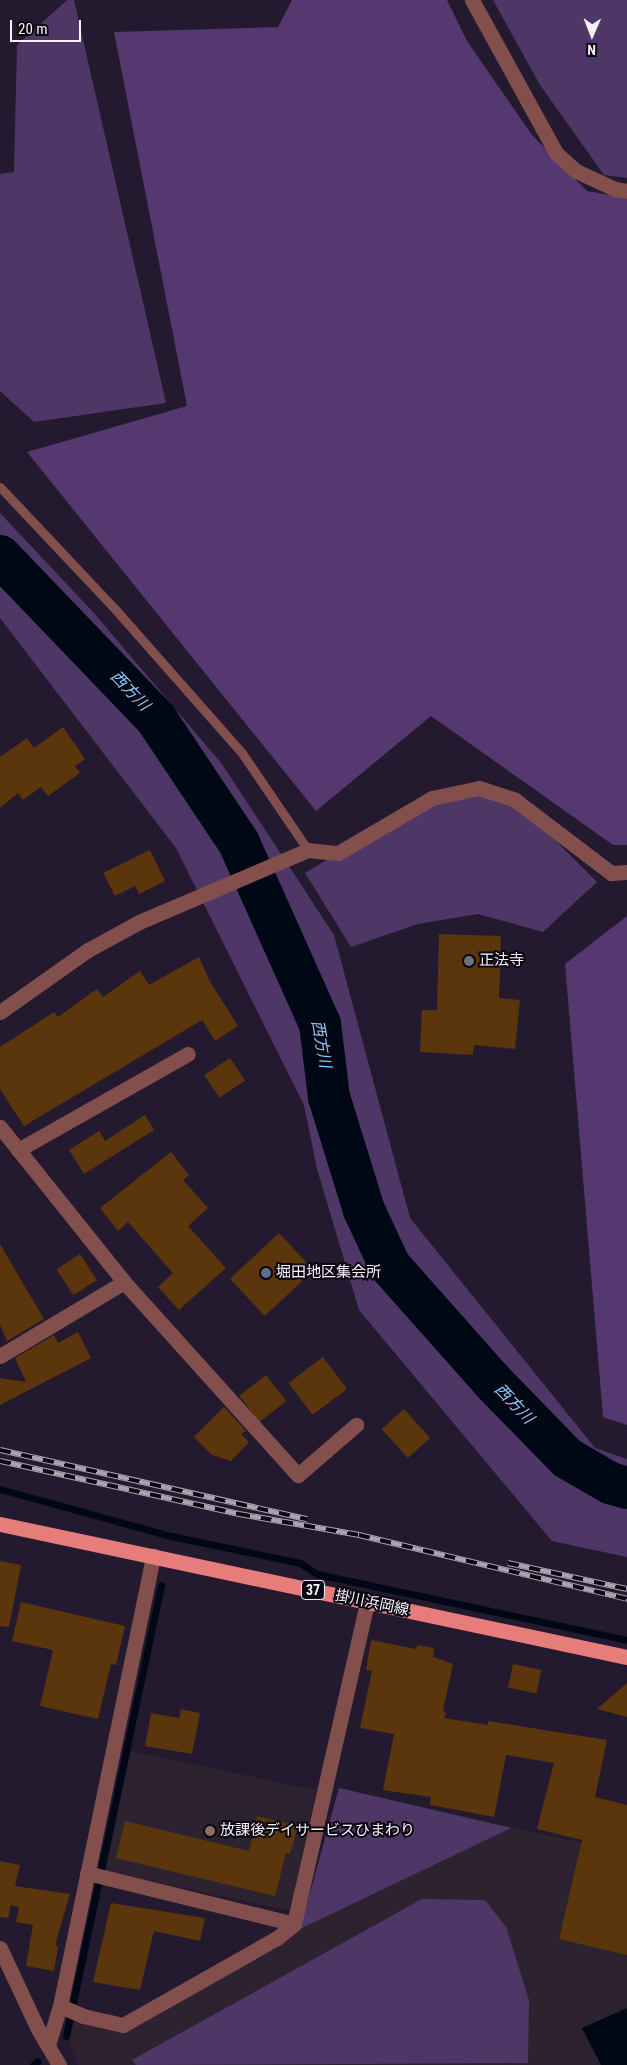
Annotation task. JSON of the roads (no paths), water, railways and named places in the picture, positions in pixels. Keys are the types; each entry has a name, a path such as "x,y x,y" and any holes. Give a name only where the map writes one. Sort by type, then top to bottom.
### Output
{"main road":[{"name":"掛川浜岡線","path":"0,1524 627,1657"}],"street":[{"path":"472,0 556,153 576,171 615,190 627,191"},
{"path":"0,1012 88,950 139,922 228,886 308,850 338,852 432,798 479,788 514,800 611,873 627,872"},
{"path":"18,1150 188,1054"},
{"path":"0,1128 124,1282 298,1474 356,1425"},
{"path":"0,1356 124,1282"},
{"path":"48,2045 67,2009 88,1873 152,1556"},
{"path":"67,2009 123,2025 277,1938 294,1924 367,1602"},
{"path":"88,1873 294,1924"},
{"path":"0,1948 59,2065"}],"lane":[{"path":"0,487 115,609 242,753 308,850"}],"waterway":[{"name":"西方川","path":"0,556 157,720 239,843 320,1024 329,1097 364,1210 390,1266 492,1381 567,1458 610,1483 627,1488"},
{"path":"0,1489 171,1536 300,1563 317,1574 627,1640"},
{"path":"66,2036 161,1585"},
{"path":"33,2065 38,2061"}],"railway":[{"path":"0,1450 307,1519"},
{"path":"0,1461 239,1514 359,1535 627,1599"},
{"path":"508,1563 627,1589"}],"place":[{"name":"正法寺","path":"469,961"},
{"name":"堀田地区集会所","path":"266,1273"},
{"name":"放課後デイサービスひまわり","path":"210,1831"}]}
